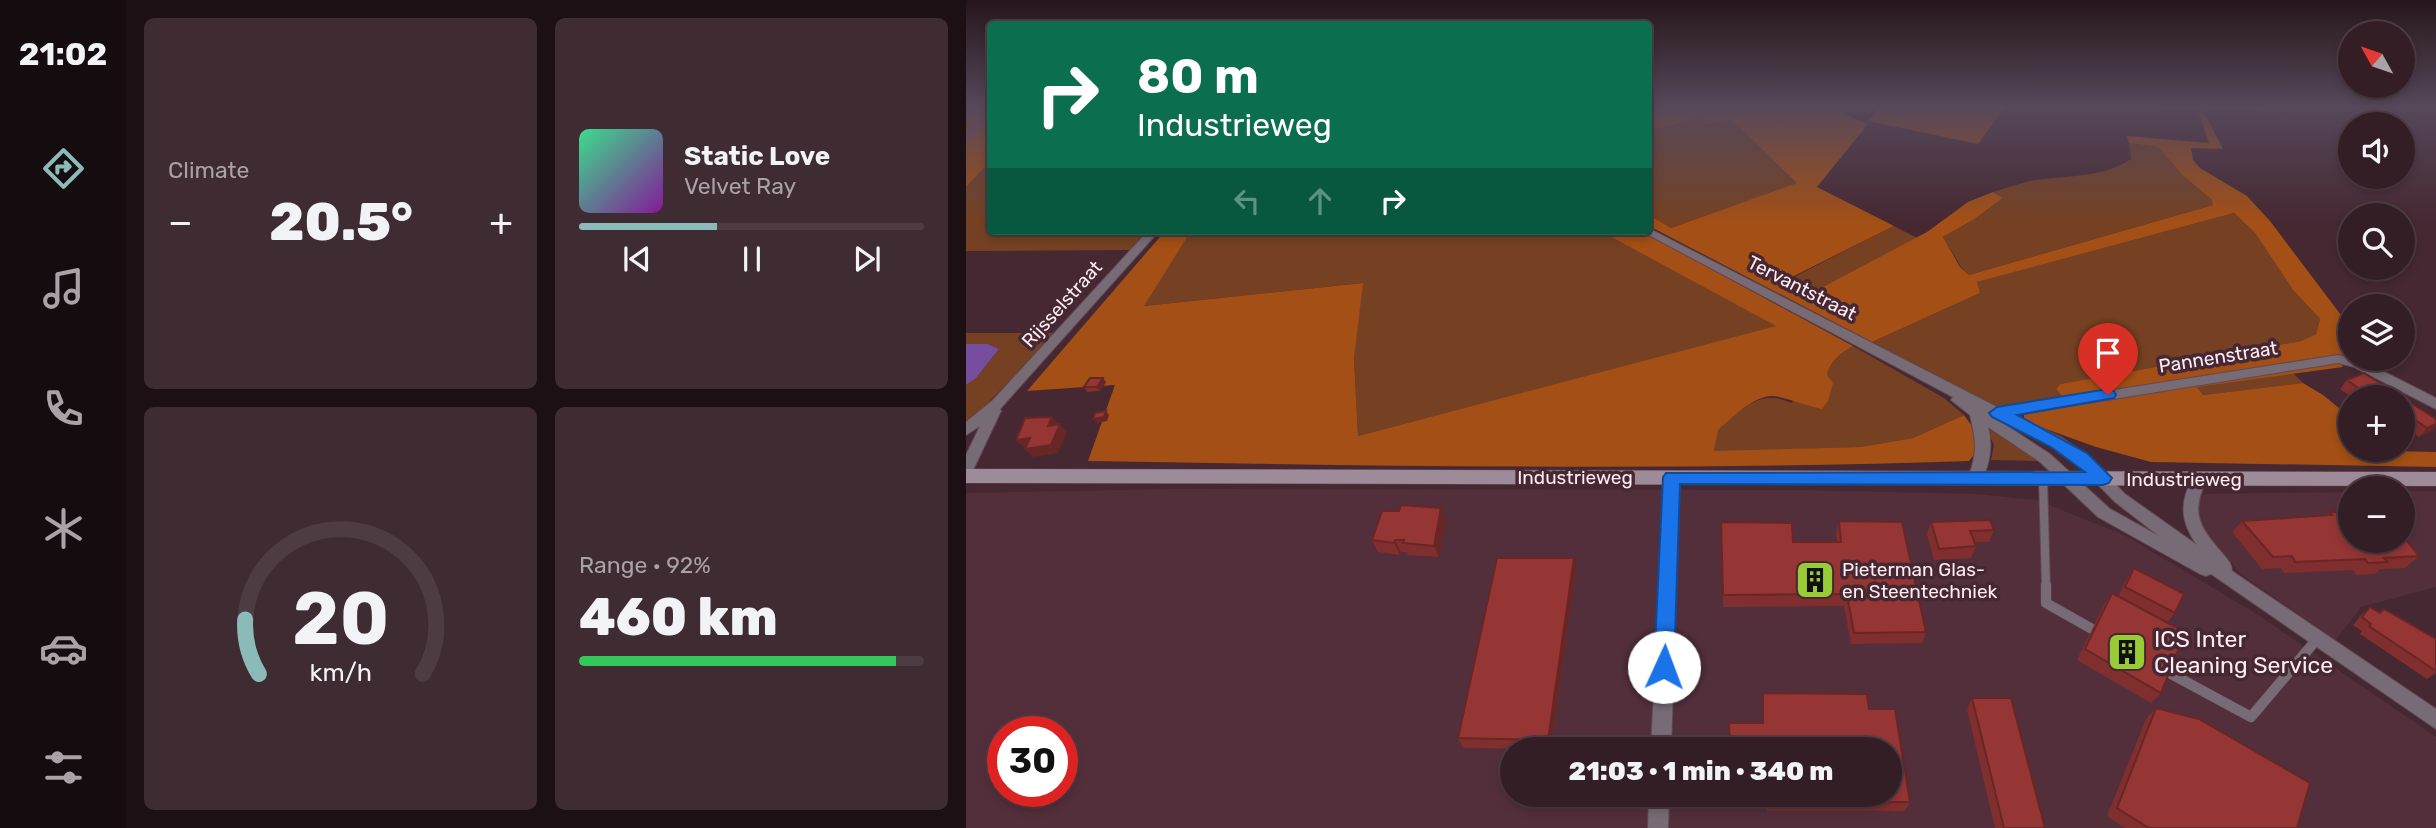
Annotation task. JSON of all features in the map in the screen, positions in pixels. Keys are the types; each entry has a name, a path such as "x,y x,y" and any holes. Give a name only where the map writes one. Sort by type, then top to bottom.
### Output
{"main road":[{"name":"Industrieweg","path":"966,476 2436,479"}],"street":[{"name":"Tervantstraat","path":"1652,234 1938,384 2057,442 2081,458 2120,498 2239,586 2436,720"},
{"name":"Rijsselstraat","path":"966,430 998,403 1150,235"},
{"name":"Pannenstraat","path":"1997,413 2338,359 2358,364 2436,404"},
{"name":"Tervantstraat","path":"1938,384 1976,415 2045,458 2104,513 2239,586"},
{"name":"Rijsselstraat","path":"966,470 998,403"},
{"path":"1976,415 1985,434 1986,449 1976,478"},
{"path":"1661,737 1672,477"},
{"name":"Tervantstraat","path":"2199,479 2190,495 2188,514 2199,537 2239,586"},
{"path":"1658,828 1659,807"}],"lane":[{"path":"2043,478 2046,603 2092,629"},
{"path":"2164,670 2251,717 2317,639"}],"shaded area":[{"path":"966,145 987,145 987,165 966,187"},
{"path":"1652,145 1758,145 1798,183 1671,228 1652,217"},
{"path":"1757,145 1851,145 1817,187 1894,226 1792,277 1815,291 1927,232 1968,202 1993,192 2003,198 1943,237 1960,267 1969,275 2213,205 2211,199 2182,175 2158,147 2141,145 2221,145 2223,149 2191,148 2193,160 2200,168 2247,196 2270,221 2338,311 2338,368 2197,387 2203,395 2303,383 2338,407 2338,462 2415,462 2415,452 2436,452 2436,467 2151,462 2096,447 2024,421 2024,415 2070,406 2056,389 2060,384 2301,341 2316,334 2320,319 2293,290 2255,233 2234,213 1977,282 1980,293 1872,342 1652,228 1652,217 1671,228 1797,183"},
{"path":"2129,145 2158,147 2182,175 2211,199 2213,205 1969,275 1943,237 2003,198 1993,192 2030,181 2108,170 2131,159"},
{"path":"987,165 987,235 1143,235 1130,250 966,251 966,187"},
{"path":"2234,213 2255,233 2293,290 2320,319 2316,334 2301,341 2060,384 2056,389 2064,398 1999,407 1872,342 1980,293 1976,282"},
{"path":"1894,226 1917,238 1815,291 1792,278"},
{"path":"1162,235 1188,235 1144,306 1363,283 1354,359 1358,436 1776,326 1607,235 1648,235 1853,346 1831,366 1827,375 1833,383 1828,401 1822,409 1771,396 1754,401 1718,430 1714,451 1860,447 1913,438 1964,415 1974,429 1977,451 1969,461 1749,466 1418,466 1088,461 1115,385 1027,391"},
{"path":"1188,235 1607,235 1777,326 1358,436 1354,359 1362,283 1143,306"},
{"path":"966,333 1055,333 966,426 966,385 976,378 999,349 988,344 966,344"},
{"path":"966,344 988,344 999,349 976,378 966,385"},
{"path":"1853,346 1944,398 1964,415 1913,438 1860,447 1714,452 1717,430 1743,409 1751,403 1770,398 1791,403 1827,375 1837,358"},
{"path":"2293,373 2303,383 2203,395 2196,386"},
{"path":"1987,429 2038,461 1991,460 1994,445"},
{"path":"1175,489 1801,490 1975,494 2037,500 2126,536 2255,613 2436,737 2436,828 966,828 966,493"},
{"path":"2415,491 2436,491 2436,587 2361,607 2336,640 2241,574 2208,536 2197,512 2199,499 2205,494 2338,492 2338,553 2415,553"}],"building":[{"path":"2364,373 2383,385 2354,385 2347,380"},
{"path":"1090,378 1103,378 1097,387 1084,387"},
{"path":"2415,406 2436,419 2436,424 2427,428 2415,420"},
{"path":"1106,411 1104,417 1093,419 1095,413"},
{"path":"1052,417 1048,426 1060,424 1051,445 1025,449 1030,438 1016,440 1025,418"},
{"path":"1401,505 1441,508 1434,546 1403,543 1404,540 1395,540 1394,543 1372,540 1382,511 1399,511"},
{"path":"2329,512 2338,512 2338,553 2415,551 2419,556 2384,558 2387,562 2368,563 2365,559 2295,562 2292,556 2273,557 2242,521 2332,515"},
{"path":"1990,520 1994,530 1970,531 1976,546 1939,549 1931,522"},
{"name":"Pieterman Glas- en Steentechniek","path":"1839,521 1902,522 1926,632 1854,633 1847,594 1723,595 1721,522 1792,523 1793,542 1841,542"},
{"path":"1497,558 1574,558 1548,737 1458,738"},
{"path":"2134,568 2184,594 2175,613 2125,587"},
{"name":"ICS Inter Cleaning Service","path":"2112,593 2185,632 2161,693 2085,649"},
{"path":"2370,607 2380,613 2384,609 2436,639 2436,671 2369,626 2371,624 2362,617"},
{"path":"1763,693 1867,694 1869,709 1895,709 1900,737 1730,737 1729,723 1763,723"},
{"path":"1972,698 2011,698 2045,828 2004,828"},
{"path":"2156,708 2199,719 2310,783 2297,828 2149,828 2117,808"},
{"path":"1902,752 1910,802 1902,802"}],"place":[{"name":"Pieterman Glas- en Steentechniek","path":"1815,580"},
{"name":"ICS Inter Cleaning Service","path":"2127,652"}],"route":[{"path":"1664,667 1672,477 2103,478 2081,458 2057,442 1997,413 2108,395"}]}
